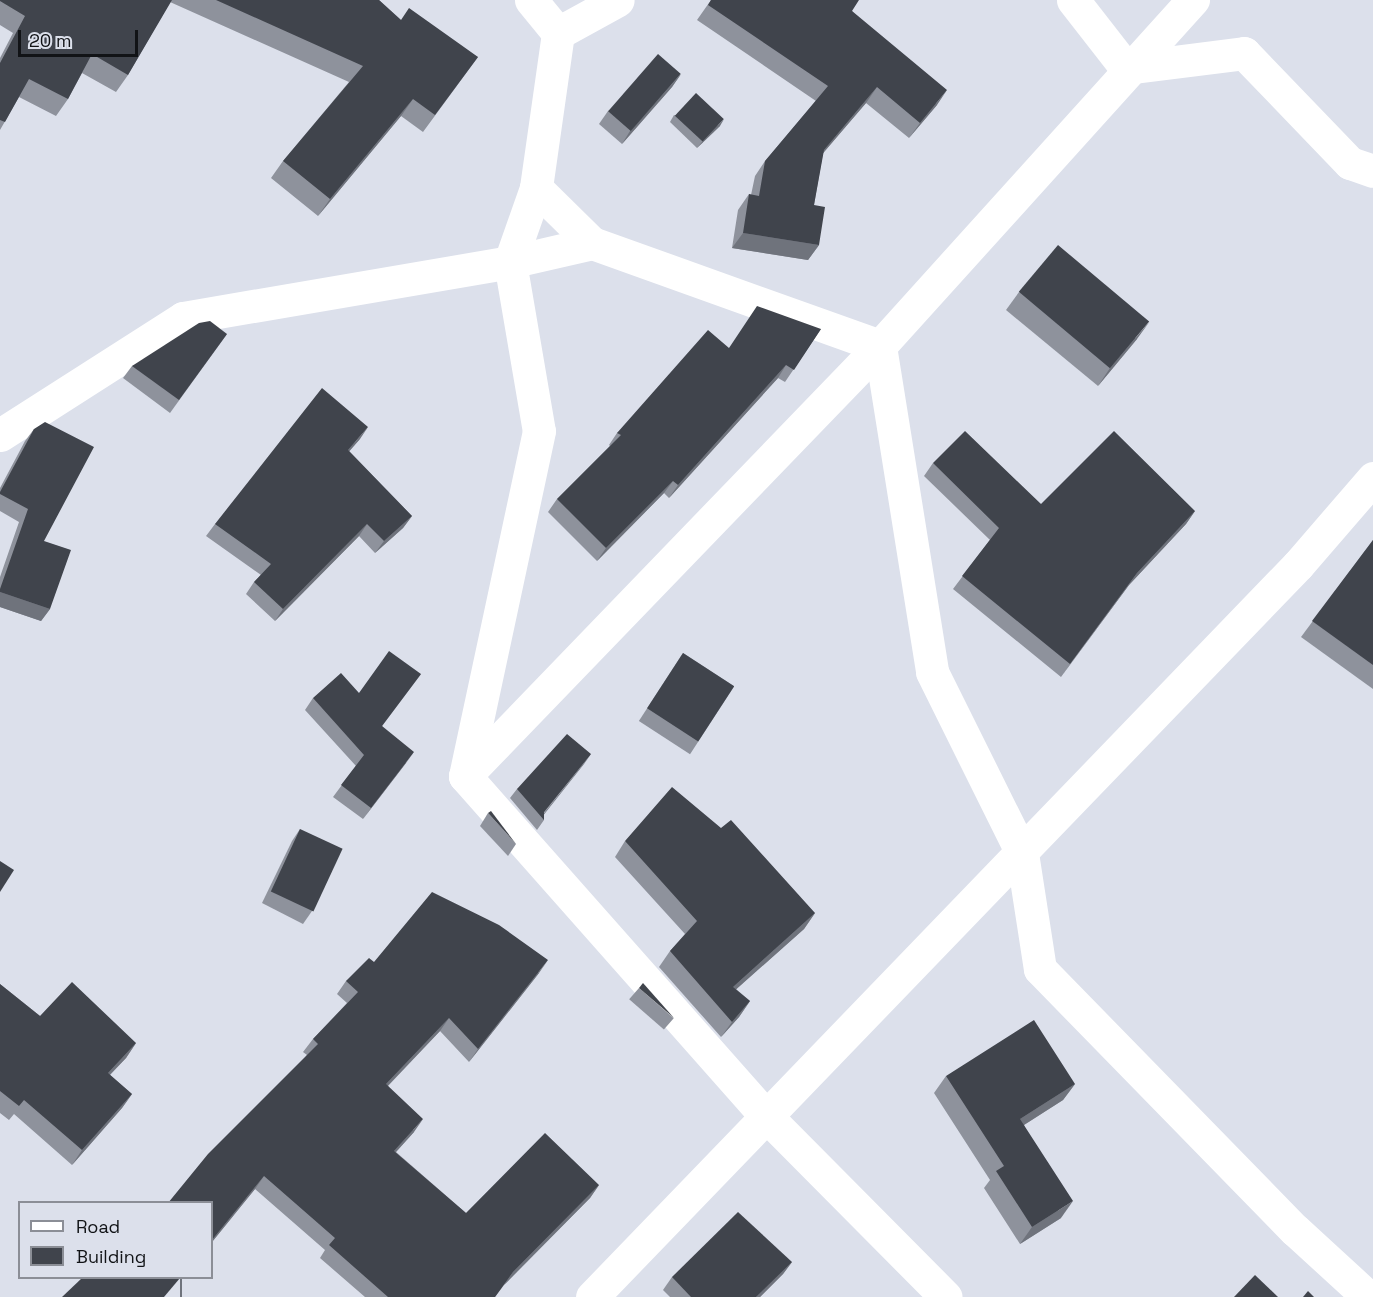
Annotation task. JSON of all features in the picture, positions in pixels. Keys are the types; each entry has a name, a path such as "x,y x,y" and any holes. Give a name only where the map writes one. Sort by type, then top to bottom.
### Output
{"street":[{"path":"465,776 539,431 510,262 536,188 558,33 531,0"},
{"path":"558,33 618,0"},
{"path":"1073,0 1126,68"},
{"path":"465,776 880,346 1126,68 1193,0"},
{"path":"1126,68 1244,53 1350,163 1373,171"},
{"path":"536,188 592,243 880,346"},
{"path":"0,435 183,318 510,262 592,243"},
{"path":"880,346 932,672 1022,853 1040,969 1295,1230 1370,1297"},
{"path":"601,1294 1298,565 1373,478"},
{"path":"465,776 768,1118 946,1297"},
{"path":"1370,1297 1373,1281"}],"building":[{"path":"0,0 172,0 128,75 92,54 68,99 29,79 5,122 0,120 0,63 25,16"},
{"path":"216,0 379,0 401,20 409,8 478,57 435,115 413,99 330,199 283,161 363,66"},
{"path":"711,0 859,0 852,11 947,90 920,123 877,87 824,150 814,205 825,207 819,245 743,233 749,194 759,196 765,161 828,86 708,5"},
{"path":"658,54 681,74 631,131 608,111"},
{"path":"696,93 724,119 703,142 675,116"},
{"path":"1058,245 1149,321 1110,368 1019,292"},
{"path":"757,306 821,329 794,370 786,365 678,485 673,481 606,548 557,499 621,435 617,433 708,330 729,348"},
{"path":"210,321 227,334 179,400 132,366 199,323"},
{"path":"322,388 368,427 348,450 412,516 384,541 367,524 283,609 254,582 271,564 215,524"},
{"path":"45,422 94,447 44,541 71,550 50,609 0,592 28,509 0,492 34,429"},
{"path":"965,431 1041,504 1114,431 1195,511 1137,573 1070,664 962,576 999,528 933,463"},
{"path":"1373,540 1373,665 1312,621"},
{"path":"389,651 421,674 382,726 414,752 371,808 341,785 364,755 313,698 341,673 359,693"},
{"path":"683,653 734,686 698,742 647,708"},
{"path":"567,734 591,754 544,812 544,820 517,789"},
{"path":"672,787 721,828 731,820 815,913 733,987 750,1001 732,1022 670,951 697,921 625,841"},
{"path":"491,811 516,844 488,813"},
{"path":"300,829 343,849 313,911 271,892"},
{"path":"0,861 14,870 0,892"},
{"path":"432,892 499,925 548,960 478,1049 449,1018 386,1084 423,1119 394,1151 466,1213 545,1133 599,1185 513,1272 495,1297 388,1297 329,1245 335,1238 264,1176 213,1239 213,1201 170,1201 208,1154 318,1044 313,1039 358,992 346,981 369,958 374,962"},
{"path":"72,982 136,1043 108,1073 132,1094 82,1150 24,1100 19,1106 0,1091 0,984 40,1016"},
{"path":"643,983 674,1018 639,988"},
{"path":"1034,1020 1075,1084 1020,1119 1073,1201 1032,1227 996,1171 1004,1166 946,1076"},
{"path":"738,1212 792,1262 756,1297 691,1297 672,1277"},
{"path":"1255,1275 1278,1297 1234,1297"},
{"path":"81,1279 179,1279 164,1297 62,1297"},
{"path":"1308,1291 1314,1297 1303,1297"}]}
